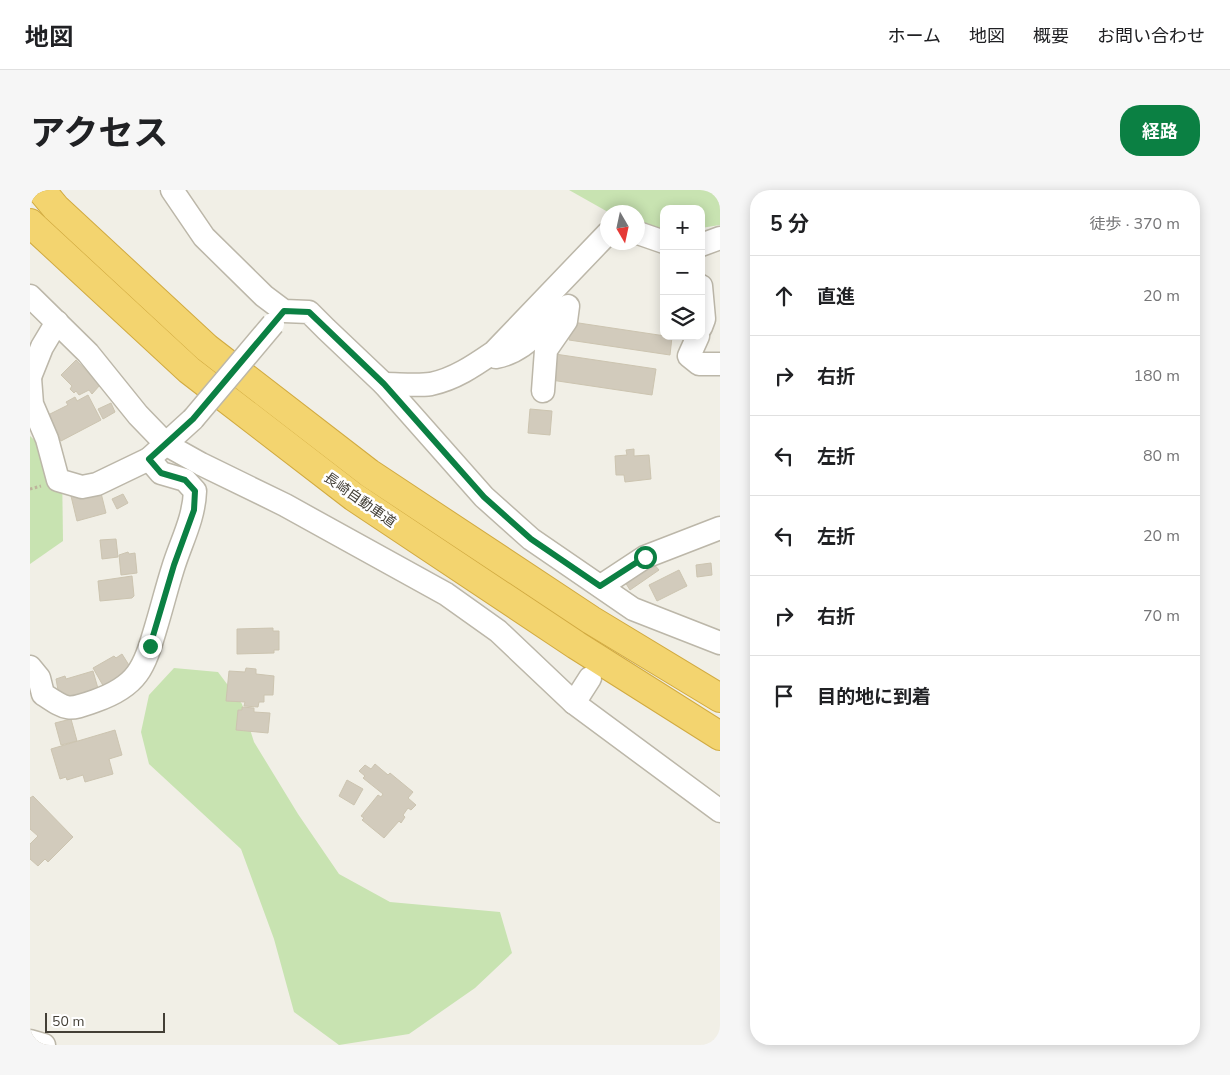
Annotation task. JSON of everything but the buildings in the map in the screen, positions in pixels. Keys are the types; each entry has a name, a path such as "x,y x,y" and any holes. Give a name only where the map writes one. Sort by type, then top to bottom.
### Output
{"highway":[{"name":"長崎自動車道","path":"40,190 56,208 207,348 370,473 590,620 720,698"},
{"name":"長崎自動車道","path":"30,223 189,370 354,497 576,645 720,736"}],"street":[{"path":"172,190 204,237 264,296 278,318"},
{"path":"645,235 660,241"},
{"path":"705,244 720,238"},
{"path":"384,384 431,384 466,371 483,360 494,352 600,241"},
{"path":"30,296 88,353 138,415 166,445 285,505 446,594 498,631 574,703 720,811"},
{"path":"483,360 512,354 537,333 561,308 568,306 566,321 546,350 543,391"},
{"path":"57,322 42,347 30,378 32,404 47,439 58,480 82,486 97,484 149,459 193,419 278,318 309,312 384,384 484,497 531,539 600,586 629,615 720,643"},
{"path":"696,340 689,356 700,364 720,364"},
{"path":"30,667 39,678 43,694 64,708 77,707 110,696 126,685 147,660 174,565 194,510 195,491 185,480 161,473 149,459"},
{"path":"600,586 645,557 720,528"},
{"path":"574,703 590,678"},
{"path":"30,1041 44,1045"}],"green space":[{"path":"569,190 720,190 720,225 705,227 705,205 660,205 660,229 645,227 645,205 600,205 600,207"},
{"path":"30,436 62,465 63,541 30,564"},
{"path":"174,668 218,672 242,704 254,742 298,814 339,874 390,902 500,912 512,953 475,988 409,1034 339,1045 294,1012 274,939 241,849 149,764 141,732 149,695"}],"tunnel":[{"path":"591,675 625,621"}],"route":[{"path":"150,646 174,565 194,510 195,491 185,480 161,473 149,459 193,419 284,311 309,312 384,384 484,497 531,539 600,586 645,557"}]}
